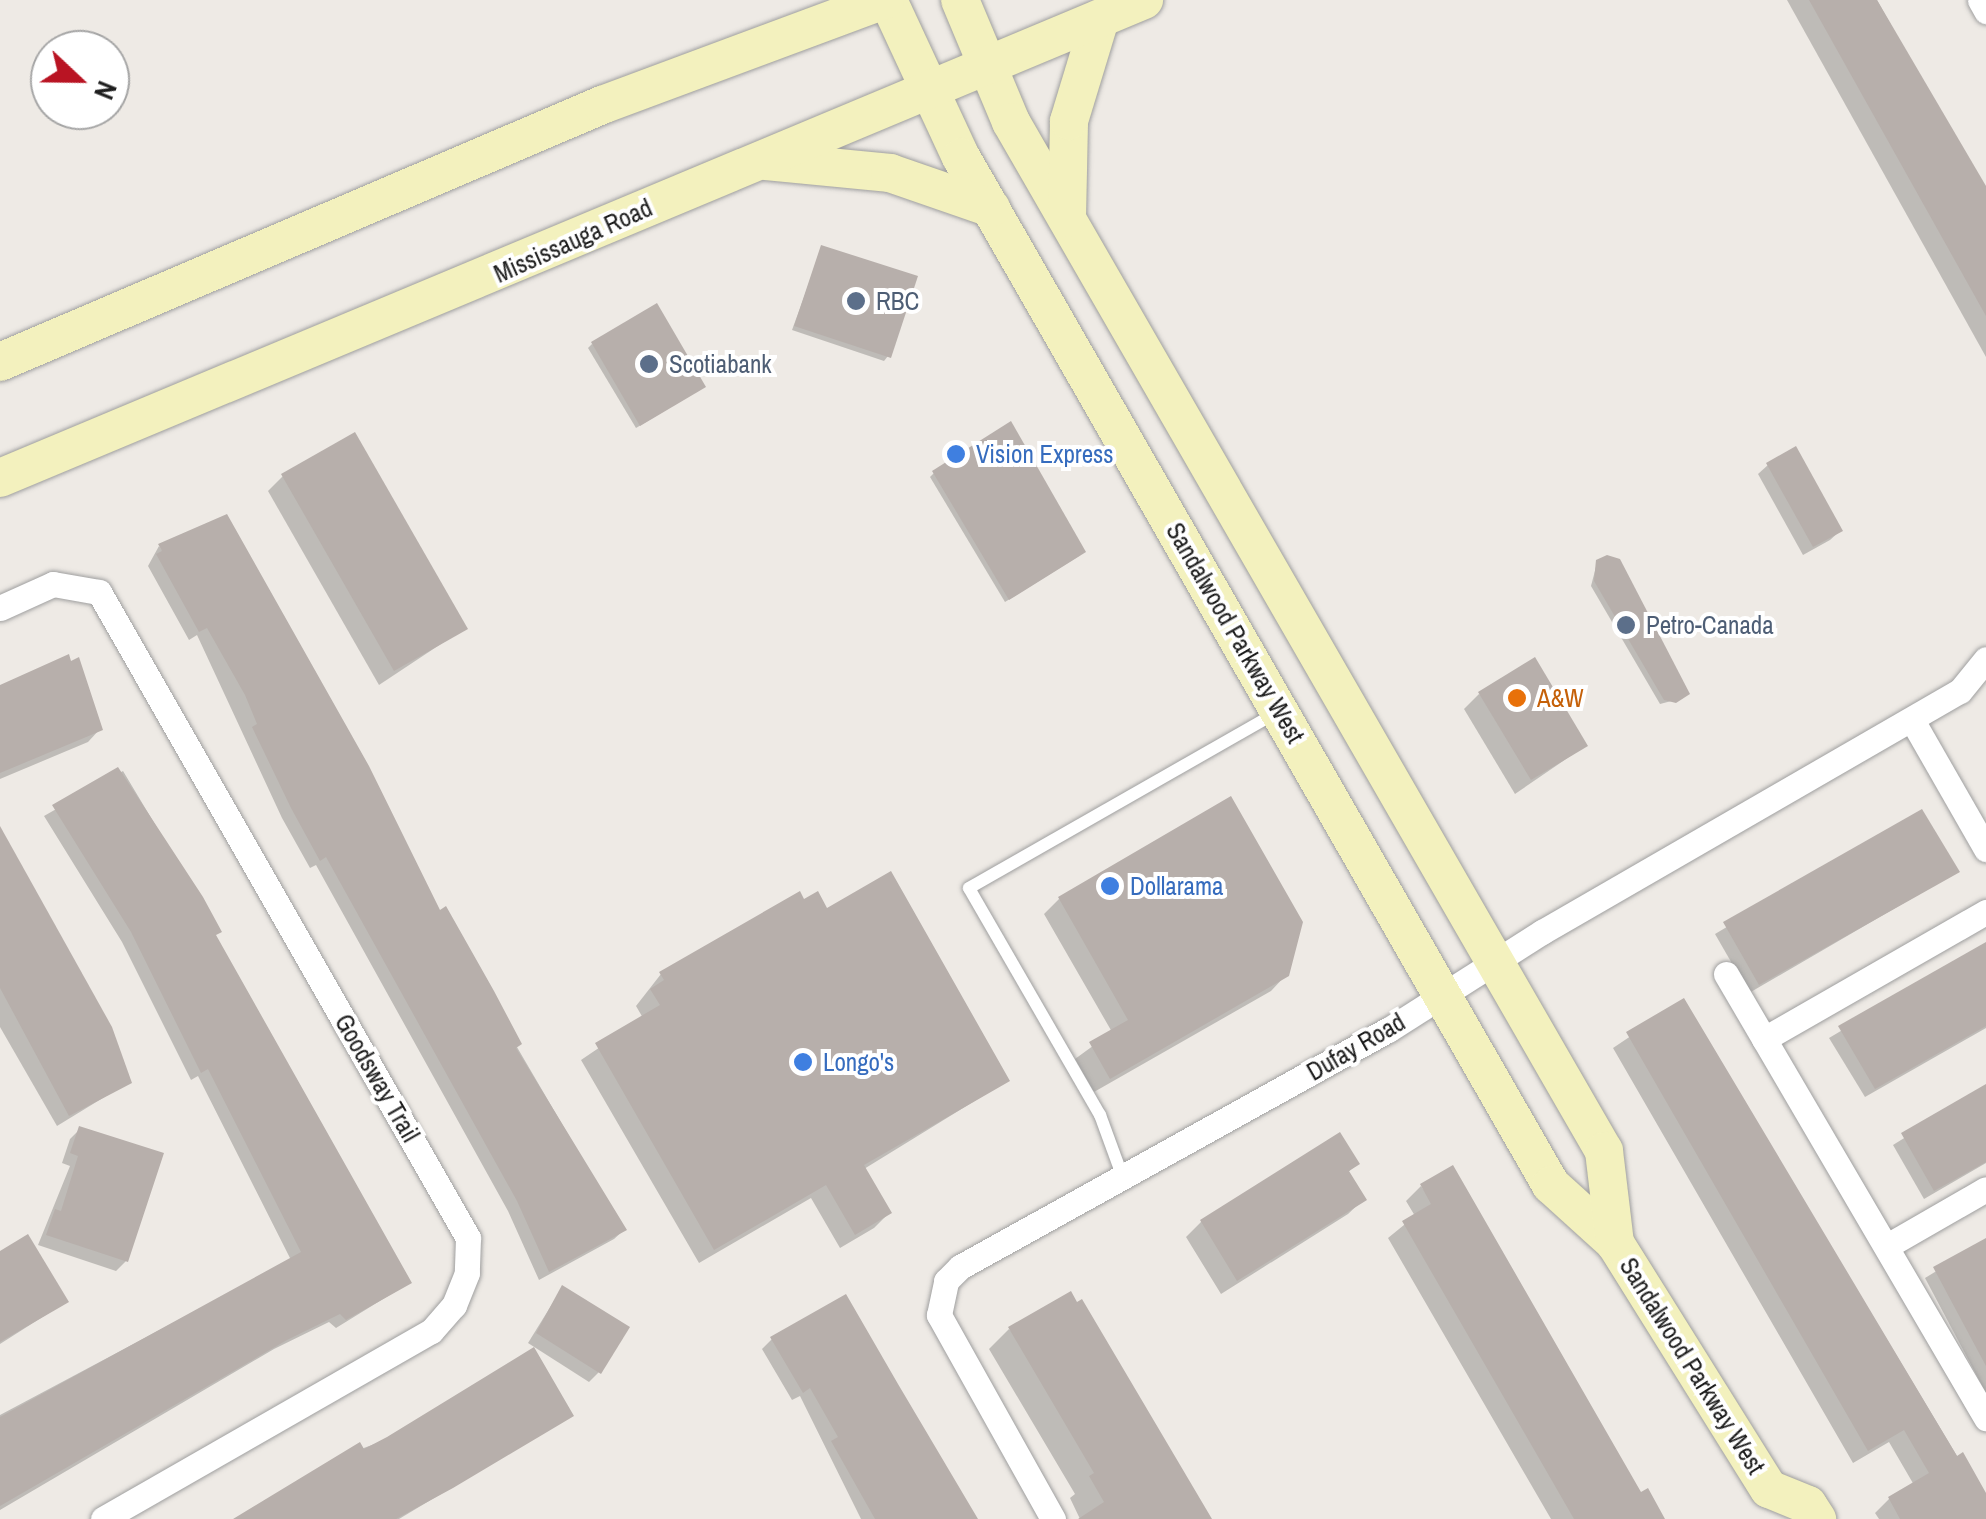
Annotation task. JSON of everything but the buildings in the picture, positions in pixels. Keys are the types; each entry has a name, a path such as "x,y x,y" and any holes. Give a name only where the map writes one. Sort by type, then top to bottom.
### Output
{"main road":[{"name":"Sandalwood Parkway West","path":"886,0 990,208 1551,1186 1615,1243 1764,1504 1808,1505 1817,1519"},
{"path":"0,362 602,105 886,0"},
{"name":"Sandalwood Parkway West","path":"960,0 987,65 1067,220 1604,1151 1615,1243"},
{"name":"Mississauga Road","path":"0,478 1144,0"},
{"path":"1067,220 1069,121 1100,18"},
{"path":"758,160 890,173 990,208"}],"street":[{"path":"1980,0 1986,11"},
{"name":"Goodsway Trail","path":"0,608 53,584 98,592 468,1238 467,1273 454,1305 431,1331 103,1519"},
{"name":"Dufay Road","path":"1052,1519 946,1332 939,1300 960,1267 1444,995 1912,720 1960,691 1986,659"},
{"path":"1912,720 1986,848"},
{"path":"1764,1040 1986,912"},
{"path":"1726,974 1986,1418"},
{"path":"1886,1246 1986,1189"}],"lane":[{"path":"1122,1175 1100,1114 969,888 1280,711"}],"place":[{"name":"RBC","path":"856,301"},
{"name":"Scotiabank","path":"649,364"},
{"name":"Vision Express","path":"956,454"},
{"name":"Petro-Canada","path":"1626,625"},
{"name":"A&W","path":"1517,698"},
{"name":"Dollarama","path":"1110,886"},
{"name":"Longo's","path":"803,1062"}]}
